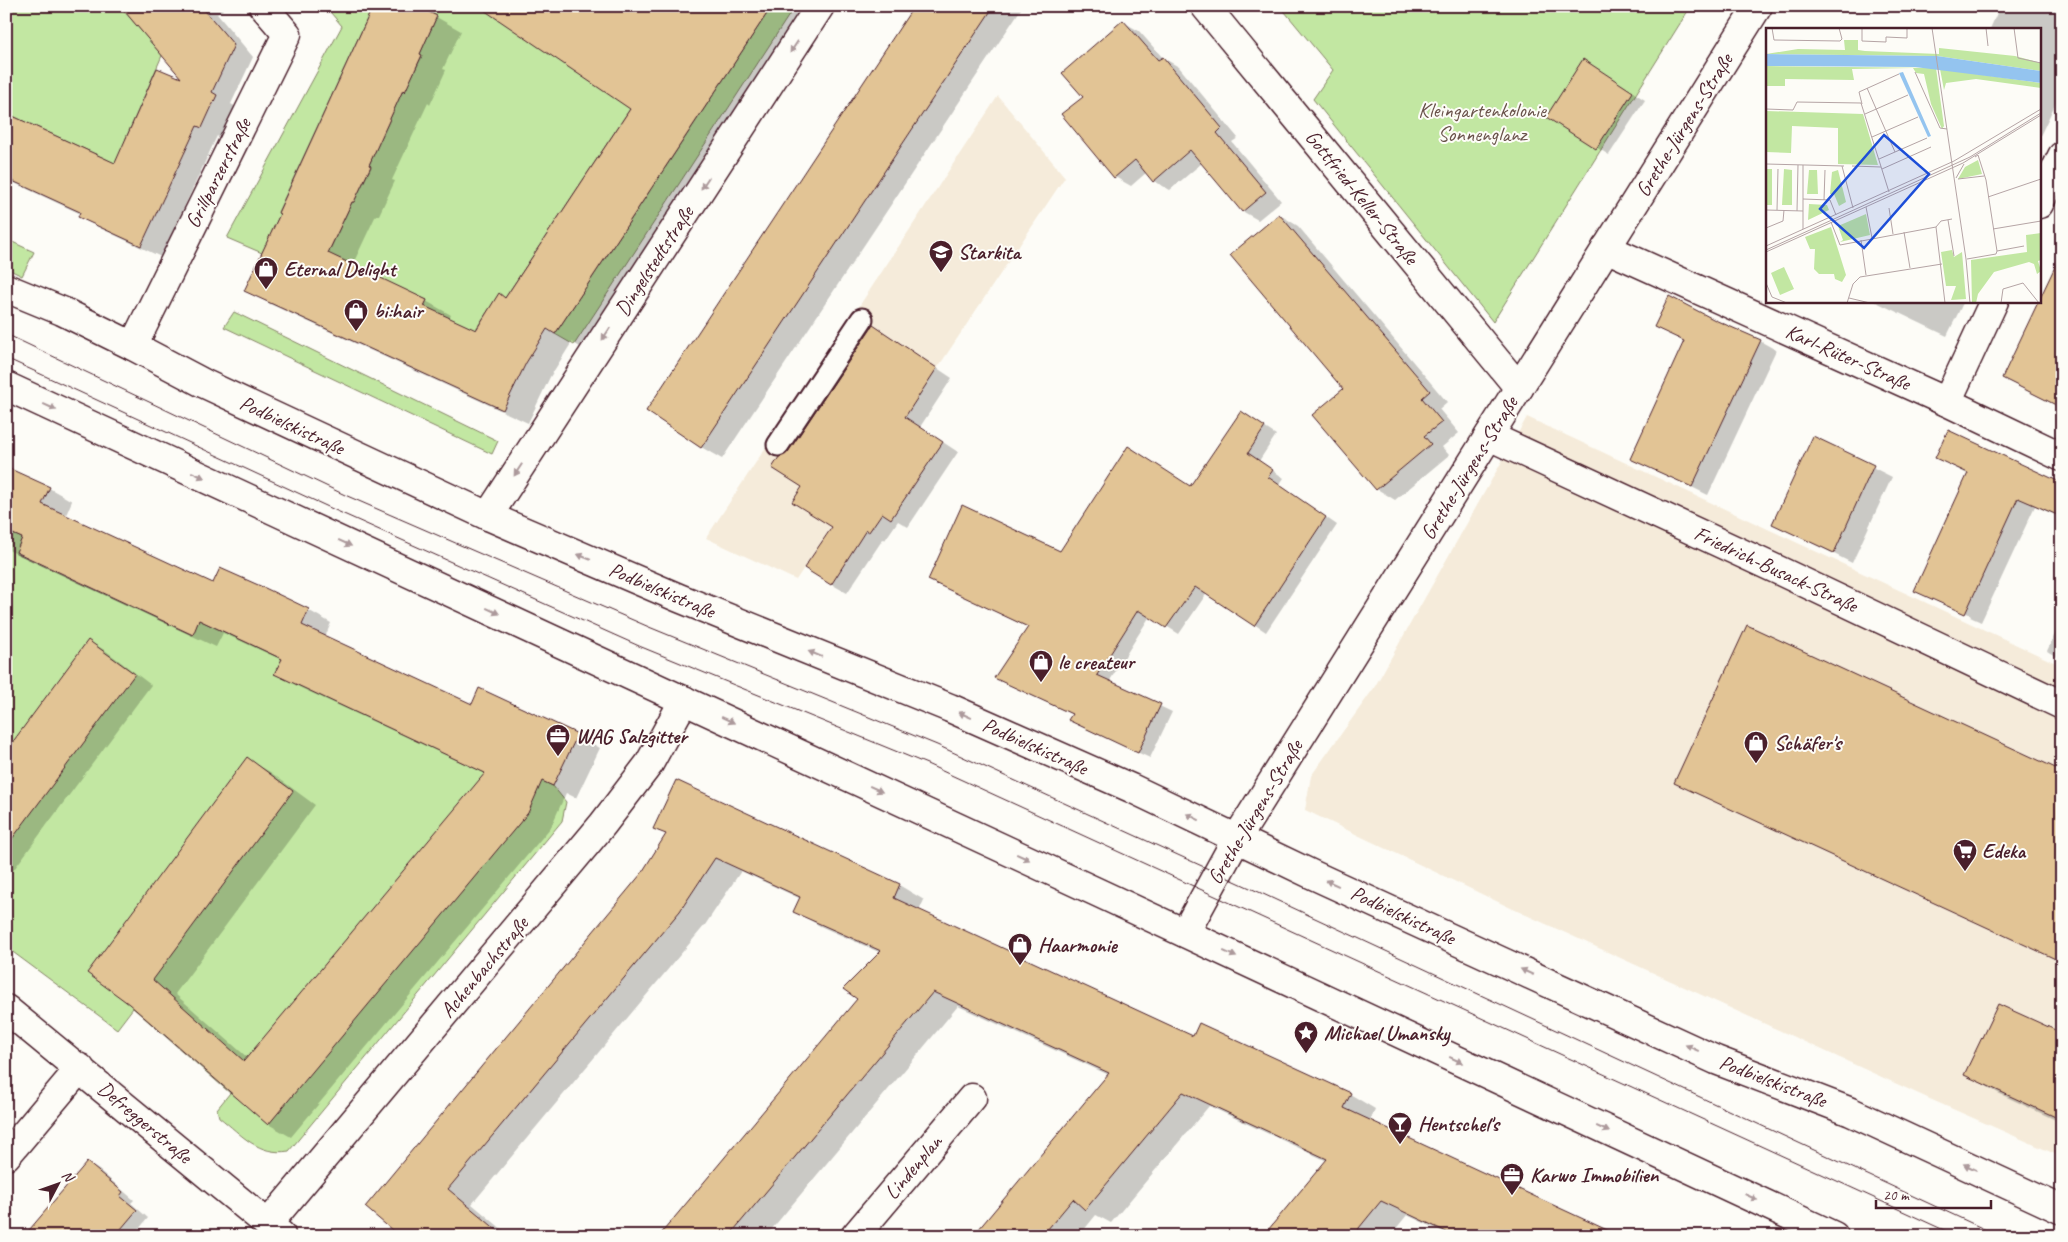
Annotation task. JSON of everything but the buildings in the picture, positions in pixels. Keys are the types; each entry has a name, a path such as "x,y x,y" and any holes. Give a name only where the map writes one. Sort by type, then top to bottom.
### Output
{"street":[{"name":"Grillparzerstraße","path":"133,346 287,34 263,6"},
{"name":"Dingelstedtstraße","path":"488,516 820,6"},
{"name":"Gottfried-Keller-Straße","path":"1205,6 1519,388"},
{"name":"Grethe-Jürgens-Straße","path":"1186,934 1237,838 1758,6"},
{"path":"2040,202 2062,156"},
{"name":"Karl-Rüter-Straße","path":"1606,248 1947,402 2062,457"},
{"name":"Podbielskistraße","path":"6,288 62,312 133,346 205,384 488,516 679,598 950,708 1131,788 1716,1060 1852,1112 2062,1210"},
{"path":"1947,402 1994,302"},
{"path":"6,386 1834,1236"},
{"name":"Friedrich-Busack-Straße","path":"1489,436 1789,575 2062,705"},
{"name":"Achenbachstraße","path":"275,1230 650,764 684,700"},
{"name":"Defreggerstraße","path":"6,1009 275,1230"},
{"path":"6,1156 80,1068"},
{"name":"Lindenplan","path":"855,1236 972,1098"}],"lane":[{"path":"778,445 862,320"}],"shaded area":[{"name":"Starkita","path":"998,96 1065,177 796,580 706,538"},
{"path":"1527,417 2062,666 2062,1157 1932,1100 1513,909 1305,810 1311,776 1374,688"}],"green space":[{"path":"6,6 120,6 151,42 164,51 126,138 118,169 108,160 6,113"},
{"path":"325,6 373,6 278,212 280,214 262,253 227,238 342,26"},
{"path":"417,6 698,6 505,298 499,294 474,332 424,306 427,300 325,260 352,202 354,202 371,167 369,165 403,90 405,91 422,56 420,54 437,16"},
{"path":"772,6 795,6 574,345 555,334 649,192 662,167 665,168"},
{"name":"Kleingartenkolonie Sonnenglanz","path":"1280,6 1691,6 1493,322 1313,99 1333,70"},
{"path":"6,239 34,252 22,276 6,268"},
{"path":"234,312 498,441 492,454 224,327"},
{"path":"6,531 22,538 16,553 192,635 199,620 282,659 274,674 458,742 553,786 566,802 562,821 289,1151 278,1152 259,1147 243,1137 219,1117 217,1109 230,1093 133,1008 117,1029 6,947"}],"tram line":[{"path":"6,334 345,495 649,627 937,745 1261,893 1999,1236"},
{"path":"6,358 337,511 639,646 927,764 1957,1236"}],"place":[{"name":"Starkita","path":"941,273"},
{"name":"Eternal Delight","path":"266,290"},
{"name":"bi:hair","path":"356,332"},
{"name":"le createur","path":"1041,683"},
{"name":"WAG Salzgitter","path":"558,757"},
{"name":"Schäfer's","path":"1756,764"},
{"name":"Edeka","path":"1965,872"},
{"name":"Haarmonie","path":"1020,966"},
{"name":"Michael Umansky","path":"1306,1054"},
{"name":"Hentschel's","path":"1400,1145"},
{"name":"Karwo Immobilien","path":"1512,1196"}]}
